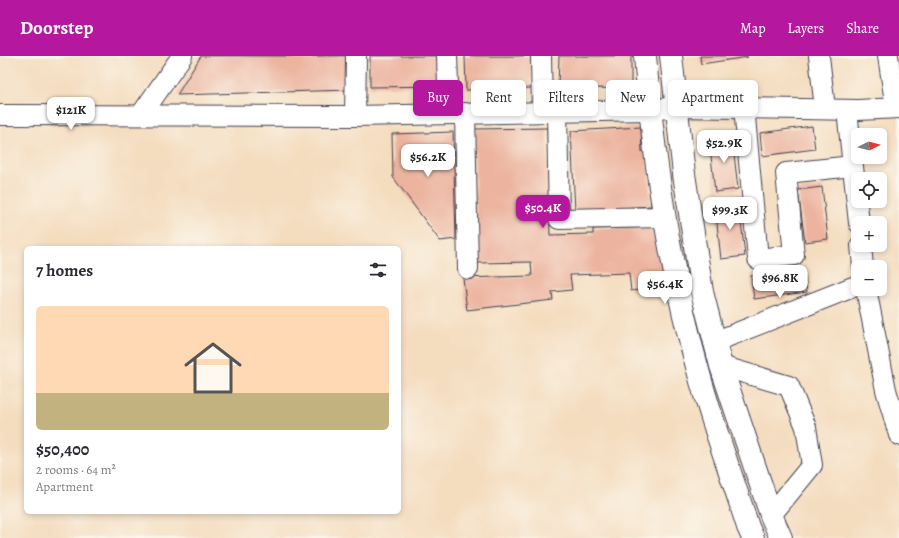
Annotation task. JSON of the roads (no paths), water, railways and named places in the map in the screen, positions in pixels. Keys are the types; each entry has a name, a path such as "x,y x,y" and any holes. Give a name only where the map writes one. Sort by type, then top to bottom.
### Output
{"main road":[{"path":"645,56 647,80"},
{"path":"670,56 673,80"},
{"path":"650,116 664,217 677,283 699,376 748,527 753,538"},
{"path":"677,116 702,292 714,342 771,515 781,538"}],"street":[{"path":"142,116 182,56"},
{"path":"355,116 356,56"},
{"path":"447,56 451,80"},
{"path":"541,56 544,80"},
{"path":"819,56 825,109"},
{"path":"758,107 847,110 898,108 888,56"},
{"path":"847,110 858,216"},
{"path":"463,113 534,112"},
{"path":"0,114 142,116 355,116 413,114"},
{"path":"457,116 468,269"},
{"path":"549,116 559,220 664,217"},
{"path":"745,116 758,259 794,255 786,173 852,166"},
{"path":"714,342 851,288"},
{"path":"868,296 892,388 899,435"},
{"path":"721,366 789,386 806,427 812,465 771,515"}]}
